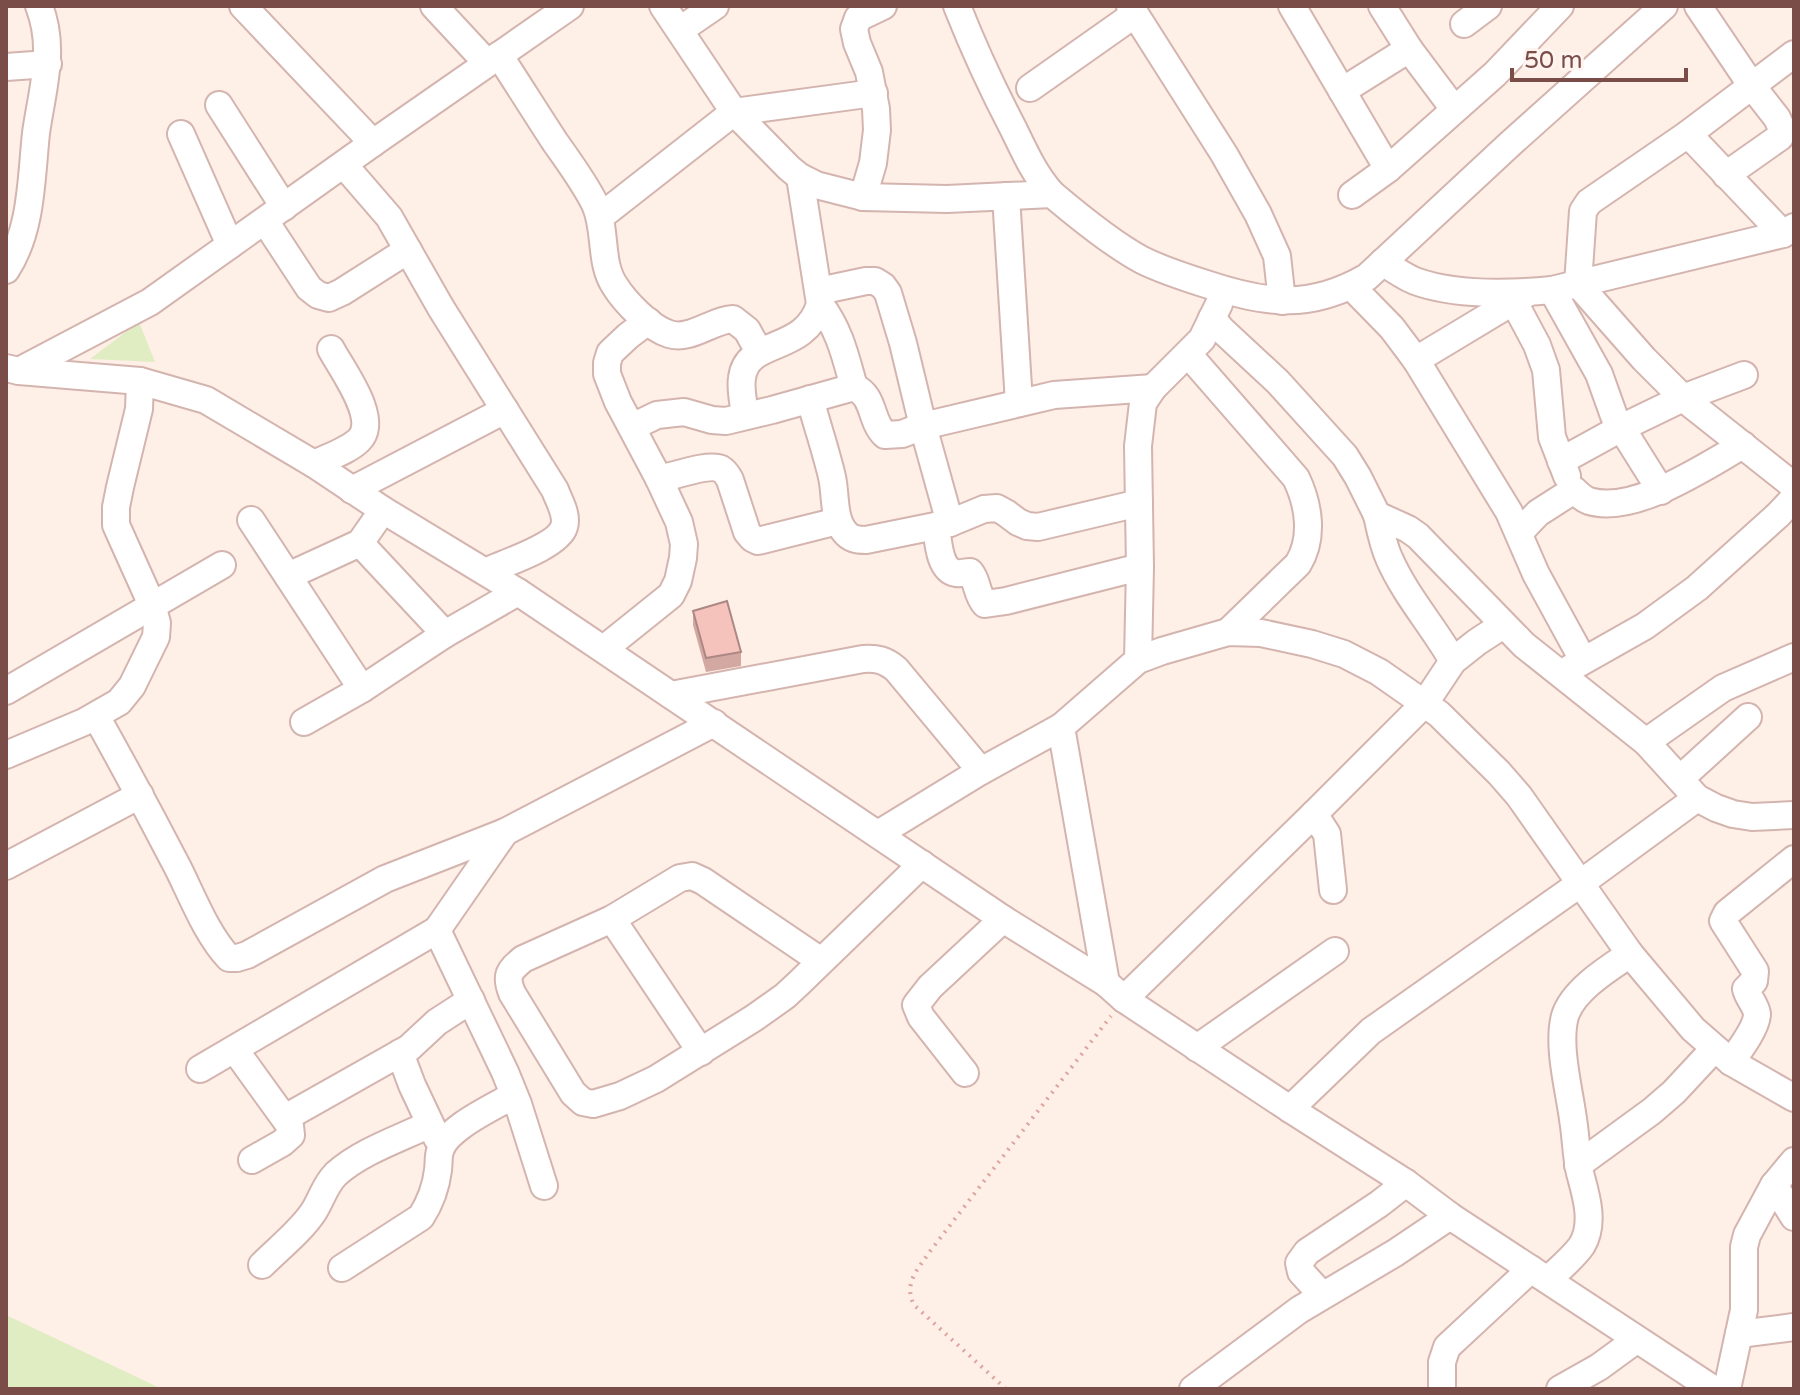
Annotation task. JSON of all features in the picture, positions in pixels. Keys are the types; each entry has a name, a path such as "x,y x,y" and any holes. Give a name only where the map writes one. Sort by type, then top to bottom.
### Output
{"street":[{"path":"6,270 18,250 27,215 39,111 48,64 46,29 39,6"},
{"path":"243,6 373,143"},
{"path":"434,6 493,59 589,192 600,217 607,272 616,288 648,321 666,333 676,336 687,334 725,319 733,319 747,330 759,352"},
{"path":"12,369 150,302 570,6"},
{"path":"663,6 734,112 761,142 800,177 828,189 863,197 947,199 1052,194"},
{"path":"680,30 715,6"},
{"path":"957,6 1001,106 1032,167 1052,194 1141,259 1226,291 1282,301 1324,296 1367,277 1664,6"},
{"path":"1382,6 1409,49 1454,109"},
{"path":"1464,24 1488,6"},
{"path":"1352,195 1388,169 1508,62 1560,6"},
{"path":"1698,6 1782,129 1780,137 1726,175"},
{"path":"863,197 870,179 877,130 874,93 854,29 858,18 876,7"},
{"path":"1030,88 1132,10 1224,154 1258,214 1277,256 1282,301"},
{"path":"1304,10 1342,91 1388,169"},
{"path":"1342,91 1409,49"},
{"path":"1794,54 1688,134 1589,202 1583,211 1578,284 1683,398 1794,486"},
{"path":"6,67 48,64"},
{"path":"600,217 734,112 874,93"},
{"path":"219,105 309,288 318,295 329,298 342,292 408,250"},
{"path":"181,134 230,245"},
{"path":"1688,134 1726,175 1788,231"},
{"path":"344,165 389,217 441,308 555,490 565,514 565,527 559,536 487,571"},
{"path":"745,416 741,380 750,360 759,352 800,335 817,316 820,298 800,177"},
{"path":"1006,196 1019,403"},
{"path":"1416,360 1532,295 1788,231"},
{"path":"1383,262 1414,280 1453,291 1532,295 1599,374 1609,407 1661,491"},
{"path":"820,298 866,281 875,281 888,293 923,426 943,524 942,559 947,569 955,573 970,572 975,577 980,598 985,604 1140,567"},
{"path":"1351,286 1392,328 1416,360 1509,512 1573,667 1689,788 1716,808 1752,817 1794,815"},
{"path":"1138,660 1138,446 1143,403 1153,388 1202,339 1226,291"},
{"path":"1532,295 1537,345 1548,382 1552,437 1574,490 1585,500 1617,503 1661,491 1743,445"},
{"path":"820,298 838,333 854,387"},
{"path":"1212,318 1278,382 1345,456 1377,515 1395,570 1453,661"},
{"path":"605,648 671,595 683,558 682,534 659,479 607,374 610,353 648,321"},
{"path":"314,464 352,446 365,429 360,401 331,349"},
{"path":"1188,354 1296,478 1303,492 1306,511 1307,550 1298,564 1228,632"},
{"path":"12,369 140,381 206,400 314,464 605,648 1003,919 1713,1389"},
{"path":"1561,461 1683,398 1744,375"},
{"path":"6,755 96,716 119,702 132,686 156,637 157,623 152,605 116,525 116,507 139,409 140,381"},
{"path":"632,427 668,413 684,412 726,421 854,387 866,395 885,435 902,434 923,426 1071,393 1153,388"},
{"path":"810,399 832,476 838,521 843,530 857,540 943,524 984,509 997,508 1018,522 1038,527 1139,503"},
{"path":"352,490 505,410"},
{"path":"659,479 719,468 730,480 747,532 758,541 838,521"},
{"path":"1519,533 1538,513 1574,490"},
{"path":"1377,515 1418,536 1537,656 1573,667 1645,626 1697,588 1794,498"},
{"path":"288,576 360,543 383,510"},
{"path":"251,520 362,689"},
{"path":"360,543 445,634"},
{"path":"6,691 222,565"},
{"path":"304,722 518,592"},
{"path":"1115,991 1314,814 1425,703 1453,661 1503,625"},
{"path":"878,834 1061,727 1138,660 1228,632 1281,636 1344,654 1379,672 1447,721 1519,796 1630,954 1693,1029 1723,1056 1794,1098"},
{"path":"1646,742 1723,688 1794,657"},
{"path":"671,695 877,658 896,669 981,771"},
{"path":"96,716 205,922 229,958 247,955 385,879 505,832 714,723"},
{"path":"1290,1109 1371,1031 1581,883 1689,788 1748,717"},
{"path":"1061,727 1115,991"},
{"path":"6,866 140,795"},
{"path":"1314,814 1327,834 1333,890"},
{"path":"200,1069 437,930 505,832"},
{"path":"1578,1165 1723,1056 1755,1022 1757,1014 1746,989 1754,981 1755,971 1723,921 1727,913 1794,859"},
{"path":"821,961 692,876 680,878 612,919 523,959 508,976 508,984 563,1079 583,1102 593,1104 620,1096 656,1079 785,996 922,864"},
{"path":"612,919 701,1052"},
{"path":"965,1073 921,1017 916,1005 930,987 1003,919"},
{"path":"437,930 514,1095 544,1186"},
{"path":"1197,1048 1335,951"},
{"path":"1441,1388 1442,1362 1447,1347 1539,1274 1582,1245 1586,1234 1588,1202 1578,1165 1564,1051 1565,1015 1574,999 1601,973 1630,954"},
{"path":"285,1118 409,1048 451,1012 471,1000"},
{"path":"235,1050 290,1126 291,1135 252,1160"},
{"path":"342,1268 421,1217 436,1183 435,1136 400,1053"},
{"path":"262,1265 304,1224 327,1183 347,1166 385,1145 457,1129 514,1095"},
{"path":"1727,1389 1744,1310 1744,1247 1747,1235 1774,1185 1794,1161"},
{"path":"1322,1295 1301,1272 1299,1263 1307,1252 1406,1183"},
{"path":"1774,1185 1794,1217"},
{"path":"1193,1389 1322,1295 1450,1216"},
{"path":"1739,1334 1794,1327"},
{"path":"1560,1389 1603,1378 1636,1340"}],"path":[{"path":"1006,1389 914,1305 909,1294 910,1282 1115,991"}],"green space":[{"path":"139,322 155,362 90,359"},
{"path":"6,1315 162,1389 6,1389"}],"building":[{"path":"727,601 741,652 706,658 693,611"}]}
